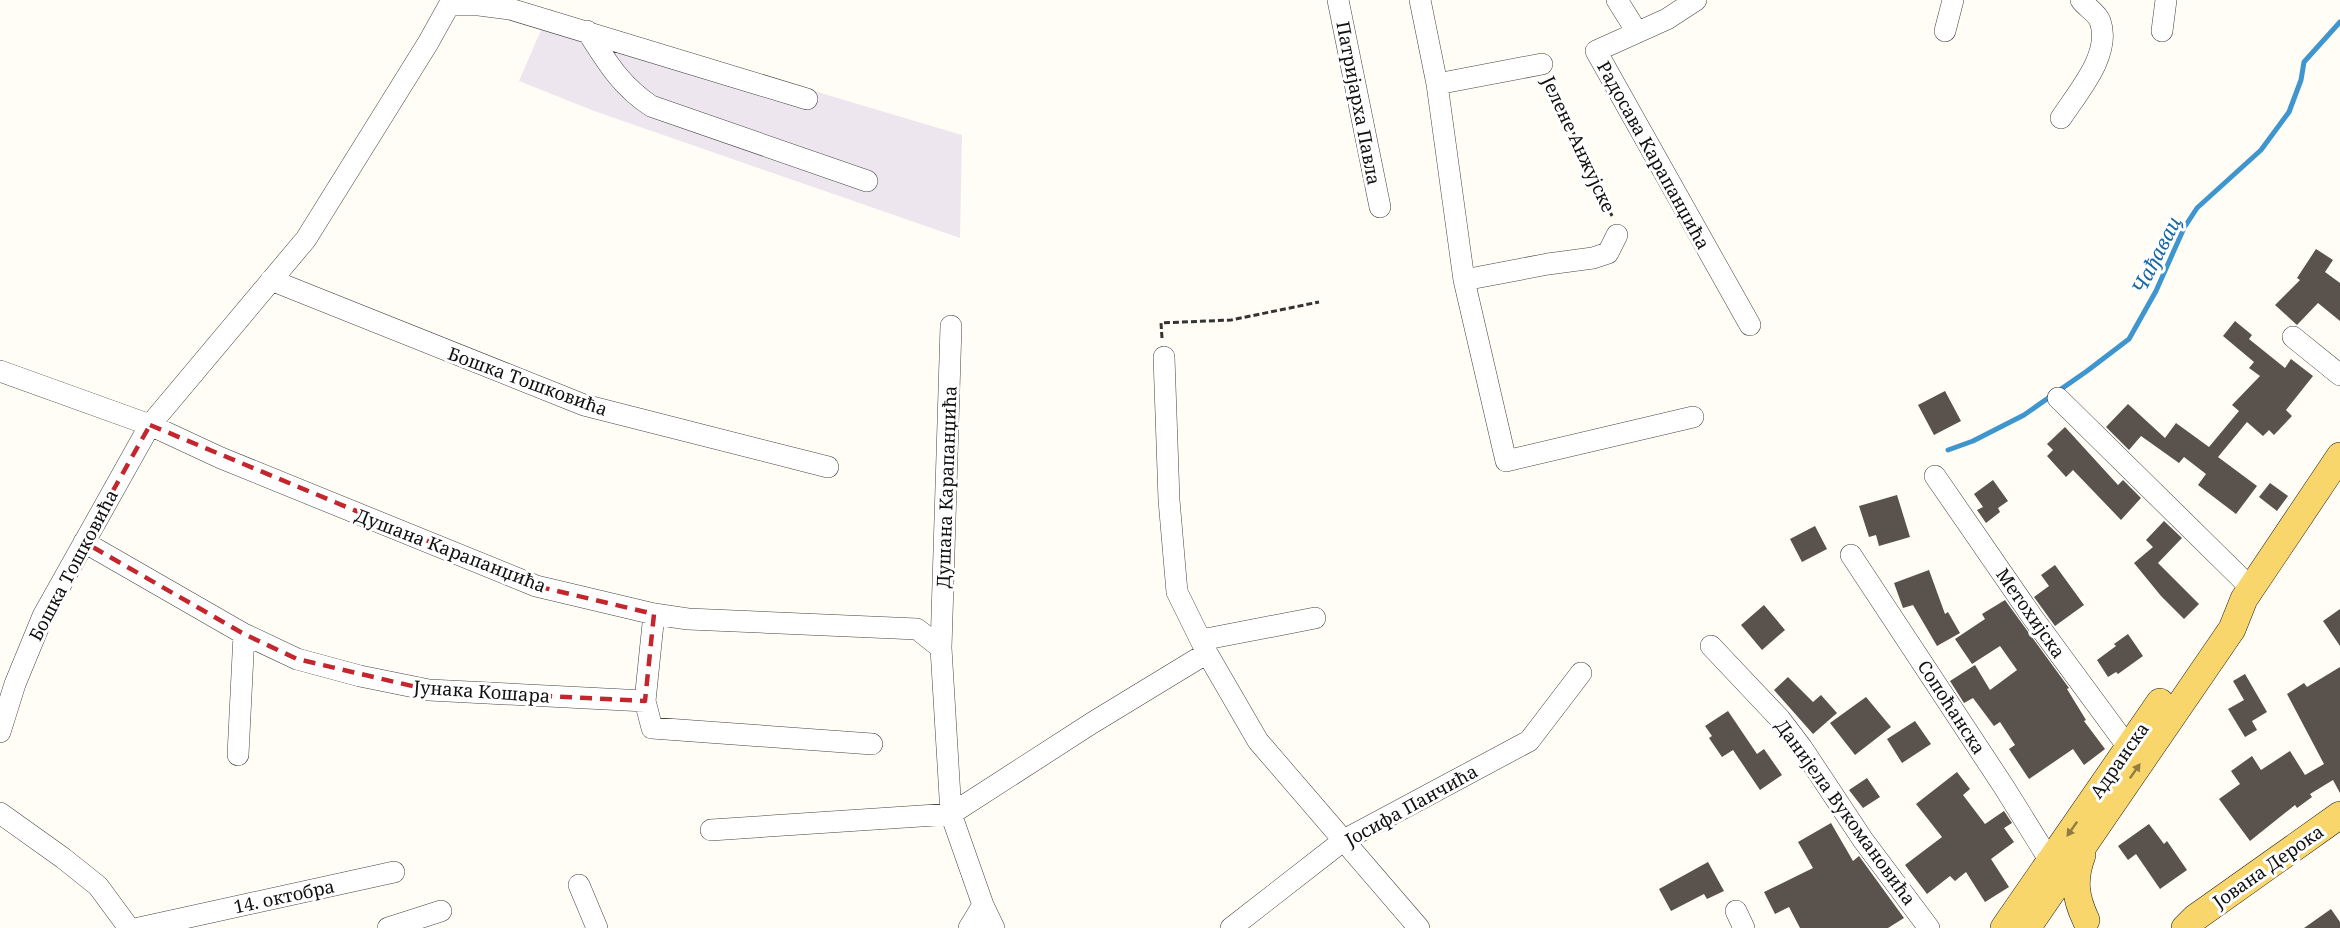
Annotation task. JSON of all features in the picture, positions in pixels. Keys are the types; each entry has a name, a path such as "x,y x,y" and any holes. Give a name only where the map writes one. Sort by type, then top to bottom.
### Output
{"main road":[{"name":"Адранска","path":"2035,909 2050,861 2128,747 2222,622 2247,593 2340,456"},
{"name":"Адранска","path":"2004,928 2035,909 2090,836 2232,629 2247,593"},
{"name":"Јована Дерока","path":"2184,925 2340,815"},
{"path":"2090,836 2075,879 2077,902 2090,924"},
{"path":"2035,909 2090,924"}],"street":[{"name":"Патријарха Павла","path":"1338,0 1380,207"},
{"path":"1420,0 1437,84 1464,280 1506,461 1693,417"},
{"path":"1617,0 1637,32"},
{"name":"Радосава Карапанџића","path":"1696,0 1667,19 1596,51 1750,325"},
{"path":"1945,32 1953,0"},
{"path":"2061,118 2099,60 2101,33 2099,19 2081,0"},
{"path":"2162,31 2166,0"},
{"path":"451,3 510,9 807,99"},
{"name":"Бошка Тошковића","path":"0,732 7,685 150,424 306,239 451,3"},
{"path":"587,31 616,76 632,93 651,106 867,181"},
{"name":"Јелене Анжујске","path":"1437,84 1542,64"},
{"name":"Јелене Анжујске","path":"1464,280 1593,258 1608,253 1617,235"},
{"name":"Бошка Тошковића","path":"271,280 585,405 828,467"},
{"name":"Душана Карапанџића","path":"951,326 941,648 951,814 983,905"},
{"path":"2293,337 2340,375"},
{"path":"1164,357 1169,500 1177,592 1204,647 1258,741 1419,928"},
{"name":"Душана Карапанџића","path":"0,372 150,424 220,458 536,586 654,614 688,619 917,629 941,648"},
{"path":"2058,398 2247,593"},
{"name":"Метохијска","path":"1935,476 2033,618 2128,747"},
{"name":"Јунака Кошара","path":"84,542 244,634 297,659 360,676 429,690 645,701"},
{"name":"Сопоћанска","path":"1851,555 2050,861"},
{"path":"654,614 645,701 652,728 872,744"},
{"path":"711,830 951,814 1204,647 1315,618"},
{"path":"238,755 244,634"},
{"name":"Данијела Вукомановића","path":"1711,646 1780,719 1863,840 1929,928"},
{"name":"Јосифа Панчића","path":"1231,928 1344,840 1529,741 1581,673"},
{"path":"0,813 98,886 129,928"},
{"name":"14. октобра","path":"139,928 394,872"},
{"path":"579,885 597,928"},
{"path":"969,928 983,905"},
{"path":"983,905 994,928"},
{"path":"388,928 441,911"}],"path":[{"name":"Јелене Анжујске","path":"1542,64 1613,217 1617,235"},
{"path":"1164,357 1161,323 1231,320 1319,302"}],"highlighted area":[{"path":"150,425 536,586 654,614 645,701 429,690 297,659 244,634 84,542"}],"shaded area":[{"path":"550,9 599,27 962,135 960,238 594,111 519,81"}],"building":[{"path":"2316,249 2333,260 2325,272 2340,283 2340,321 2318,303 2297,325 2275,305 2300,280 2297,278"},
{"path":"2235,321 2252,335 2249,339 2285,368 2291,359 2313,376 2286,410 2292,416 2274,435 2269,430 2263,436 2247,422 2218,457 2257,486 2236,514 2198,485 2206,474 2184,457 2179,463 2141,436 2129,450 2106,427 2128,404 2165,438 2176,423 2209,447 2239,411 2232,405 2260,376 2249,368 2254,362 2223,336"},
{"path":"1945,391 1961,421 1934,435 1918,405"},
{"path":"2065,427 2118,485 2123,480 2141,498 2121,520 2073,470 2066,477 2047,456 2053,450 2047,444"},
{"path":"1993,480 2008,501 1998,508 2000,512 1986,523 1977,510 1983,507 1974,494"},
{"path":"2270,483 2288,496 2277,511 2259,497"},
{"path":"1897,495 1910,537 1879,546 1876,535 1869,537 1859,506"},
{"path":"2164,521 2182,538 2158,563 2199,604 2184,619 2161,596 2134,563 2153,547 2146,540"},
{"path":"1815,526 1827,549 1802,562 1790,539"},
{"path":"2055,565 2084,605 2055,626 2034,597 2049,586 2041,575"},
{"path":"1929,570 1945,614 1948,612 1960,633 1937,646 1913,605 1903,608 1894,583"},
{"path":"2005,600 2069,688 2067,689 2086,720 2084,721 2105,749 2084,765 2073,749 2029,779 2009,749 2015,745 2000,722 1994,726 1973,698 1964,703 1950,681 1975,665 1990,690 2017,670 2000,646 1972,664 1955,639 1985,619 1982,614"},
{"path":"1764,605 1785,630 1762,650 1741,625"},
{"path":"2340,609 2340,646 2323,621"},
{"path":"2128,634 2143,656 2118,674 2116,672 2108,677 2097,660"},
{"path":"2340,667 2340,793 2333,780 2310,794 2312,797 2297,808 2295,805 2250,841 2219,799 2240,784 2231,771 2252,756 2261,770 2290,751 2305,775 2324,764 2287,694 2304,683 2307,687"},
{"path":"2245,674 2267,712 2252,721 2257,730 2245,737 2228,709 2244,700 2233,681"},
{"path":"1788,677 1813,702 1821,695 1837,713 1813,734 1774,690"},
{"path":"1866,697 1891,727 1855,755 1830,723"},
{"path":"1728,711 1757,754 1764,749 1782,775 1760,790 1733,750 1722,757 1709,738 1712,736 1705,726"},
{"path":"1915,721 1931,744 1902,763 1887,739"},
{"path":"1957,772 1970,789 1963,795 1985,824 2004,811 2012,823 2004,828 2014,842 1991,859 2009,887 1985,902 1966,872 1955,881 1950,876 1927,894 1905,865 1942,837 1916,804"},
{"path":"1867,778 1880,797 1863,808 1849,790"},
{"path":"1831,823 1853,861 1859,856 1904,918 1888,928 1800,928 1789,907 1775,914 1764,892 1813,868 1798,842"},
{"path":"2149,824 2164,844 2167,841 2187,870 2160,889 2136,854 2128,860 2118,846"},
{"path":"1708,862 1724,891 1707,899 1704,894 1671,911 1659,889"},
{"path":"2331,909 2340,922 2340,928 2304,928"}],"waterway":[{"name":"Чађавац","path":"1948,450 1973,441 2024,415 2129,339 2156,291 2184,228 2197,208 2261,150 2289,112 2301,80 2304,62 2340,22"}]}
